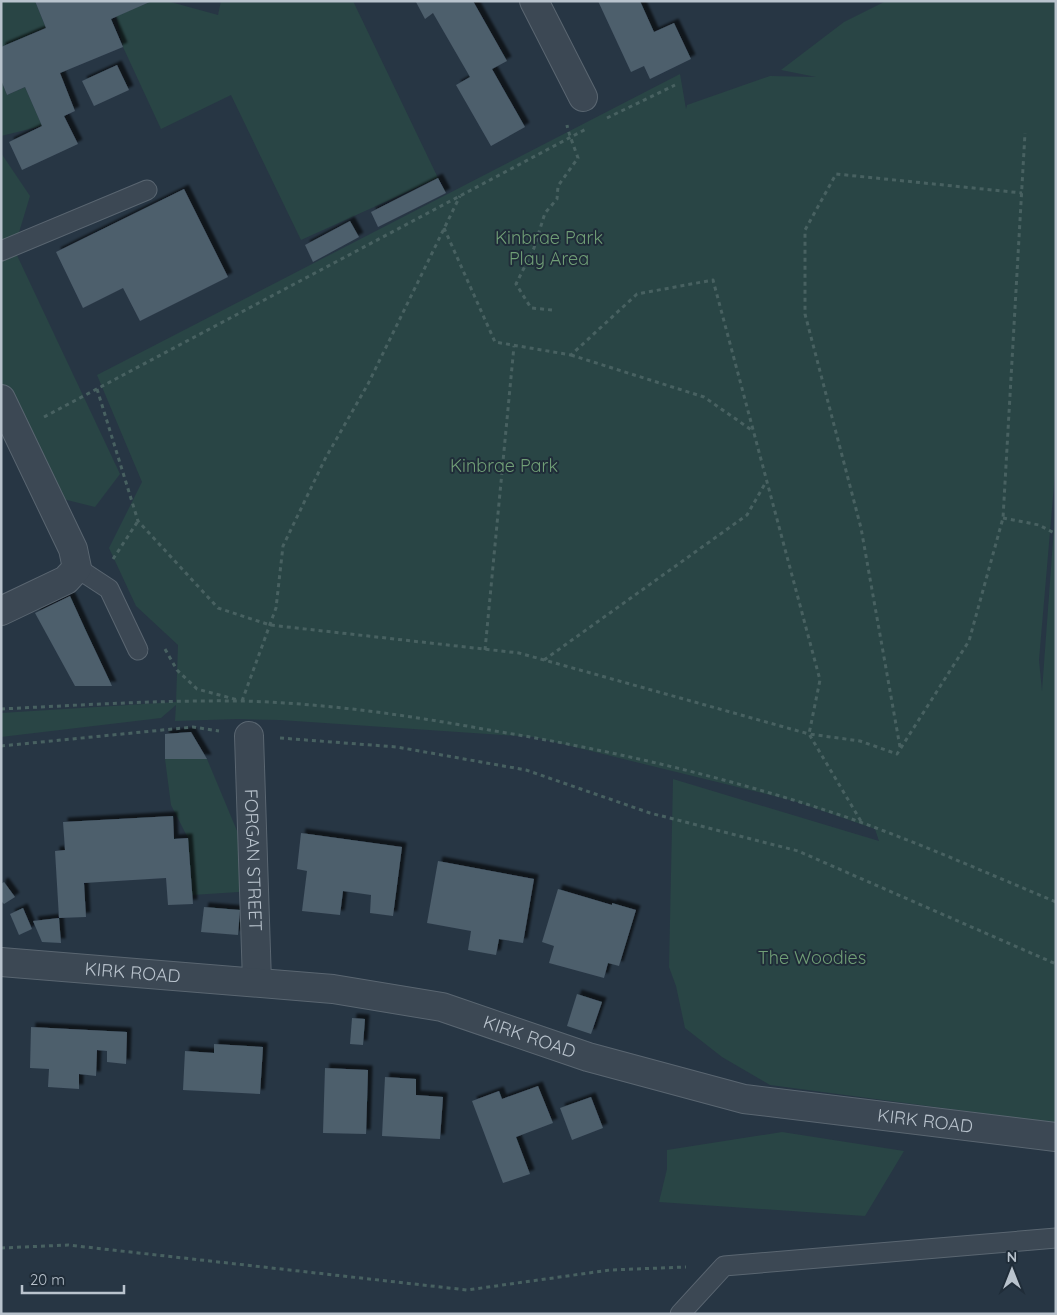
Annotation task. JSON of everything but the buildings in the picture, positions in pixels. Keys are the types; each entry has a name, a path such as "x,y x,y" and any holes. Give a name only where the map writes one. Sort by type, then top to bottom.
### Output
{"street":[{"path":"534,1 584,97"},
{"path":"1,399 73,549 77,568 66,580 1,612"},
{"name":"FORGAN STREET","path":"249,736 257,982"},
{"name":"KIRK ROAD","path":"1,962 333,989 442,1007 588,1057 744,1099 1056,1137"}],"lane":[{"path":"1,251 147,190"},
{"path":"77,568 109,589 138,650"},
{"path":"680,1314 724,1266 1056,1238"}],"path":[{"path":"606,119 675,85"},
{"path":"552,310 531,308 516,284 534,248 545,213 557,199 558,186 578,158 571,136 567,131 565,108 584,97"},
{"path":"17,431 588,128"},
{"path":"97,389 138,521 218,608 270,625 519,653 809,734 860,741 897,754 969,641 1003,518 1025,133"},
{"path":"900,749 861,528 806,314 804,230 836,174 1022,193"},
{"path":"242,702 276,608 283,546 325,459 368,384 460,195"},
{"path":"444,228 495,342 571,355 704,397 753,432"},
{"path":"571,355 637,294 713,280 820,680 809,734 863,824"},
{"path":"485,650 514,346"},
{"path":"544,661 747,515 766,482"},
{"path":"1003,518 1038,526 1056,534"},
{"path":"111,562 138,521"},
{"path":"1,710 126,702 242,702 379,712 563,742 661,763 763,791 863,824 1056,902"},
{"path":"1,746 193,727 249,736 397,747 526,770 650,813 798,851 1056,964"},
{"path":"1,1248 68,1245 467,1290 610,1270 724,1266"}],"green space":[{"path":"1,1 35,1 46,28 1,47"},
{"path":"152,1 167,1 218,15 221,1 353,1 438,178 301,240 231,95 161,129 123,47 116,16"},
{"path":"886,1 1056,1 1056,462 1039,660 1042,691 1056,500 1056,1123 770,1085 722,1057 685,1028 676,986 669,967 673,779 879,841 875,829 794,801 534,737 280,720 175,721 176,705 161,718 1,737 1,713 176,702 178,645 136,606 109,548 142,482 97,375 680,74 686,109 687,105 770,76 816,77 781,70 844,22"},
{"path":"1,80 7,95 25,87 42,126 1,136"},
{"path":"1,153 30,196 14,249 120,474 95,507 55,497 1,381"},
{"path":"165,759 207,759 240,838 239,892 192,895 188,838 171,805"},
{"path":"782,1132 904,1151 865,1216 659,1202 667,1169 667,1150"}],"park label":[{"name":"Kinbrae Park Play Area","path":"549,248"},
{"name":"Kinbrae Park","path":"504,466"},
{"name":"The Woodies","path":"812,958"}]}
